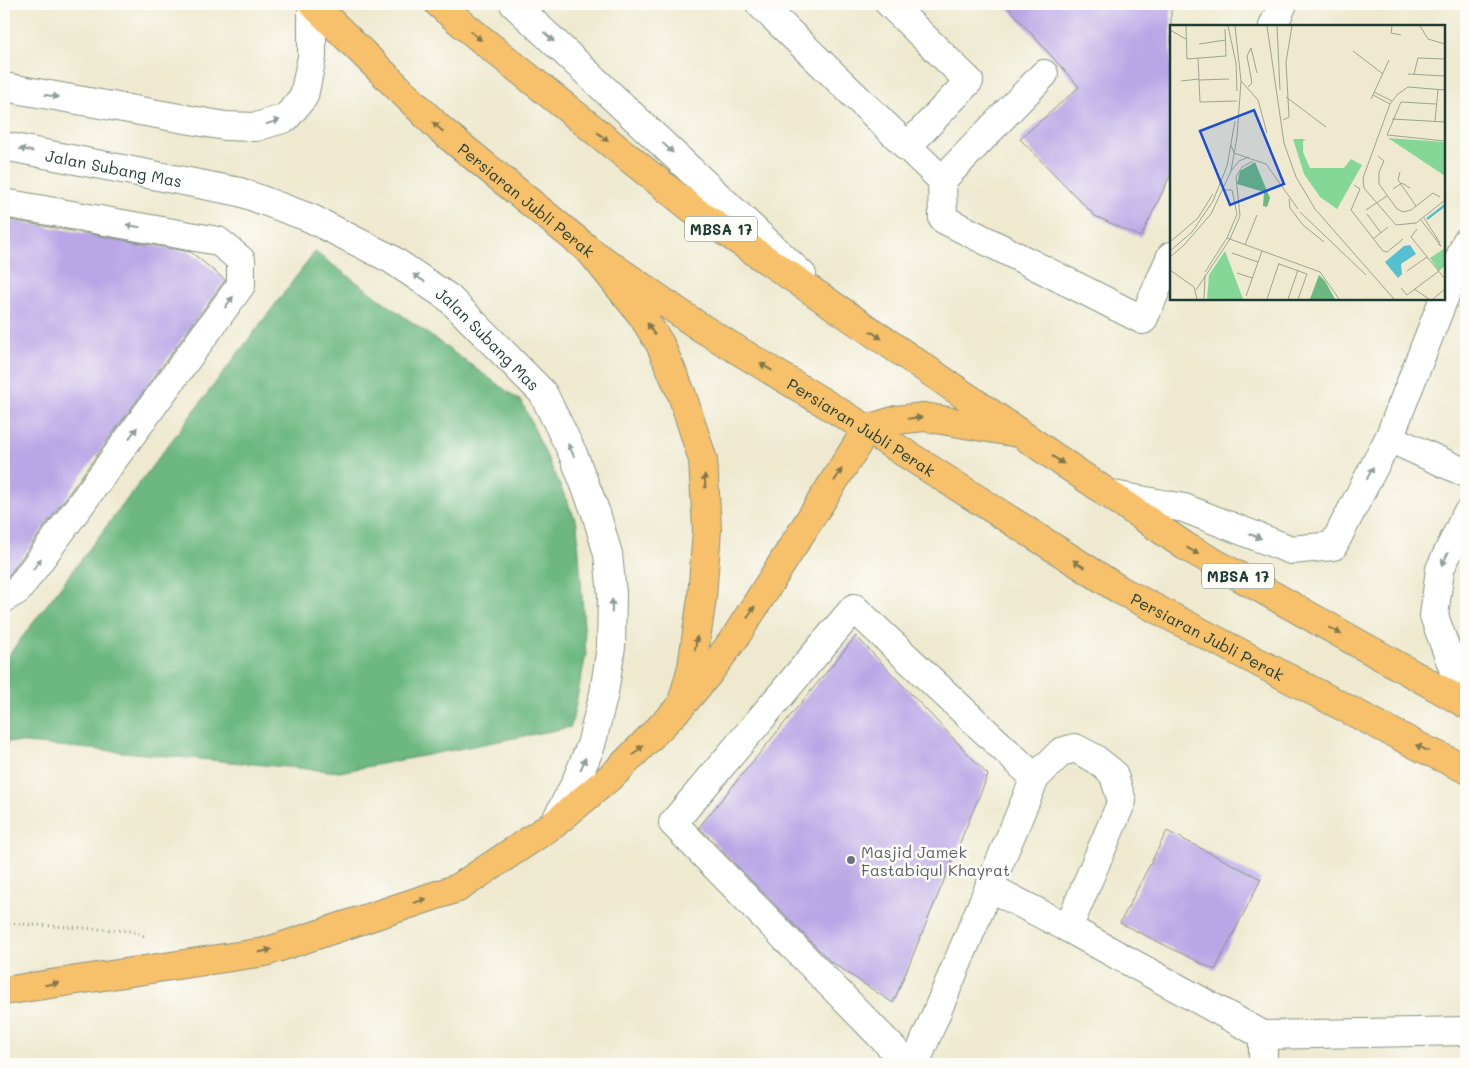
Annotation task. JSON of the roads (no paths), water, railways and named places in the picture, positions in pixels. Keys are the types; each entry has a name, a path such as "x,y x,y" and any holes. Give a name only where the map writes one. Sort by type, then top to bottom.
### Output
{"main road":[{"name":"Persiaran Jubli Perak","path":"312,4 440,129 590,251 700,327 868,429 1120,590 1422,748 1466,769"},
{"name":"MBSA 17","path":"439,4 466,28 695,211 1018,433 1185,546 1466,704"},
{"path":"590,251 641,314 660,344 682,395 703,460 707,529 702,598 692,666 680,707"},
{"path":"4,992 265,952 458,888 554,824 615,773 710,674 868,429 896,420 924,417 1018,433"}],"street":[{"path":"4,88 225,126 256,127 286,118 304,96 312,57 312,4"},
{"path":"514,4 841,311"},
{"path":"760,4 942,180 943,219 1143,320 1170,258"},
{"path":"890,4 969,81 907,146"},
{"path":"1273,25 1283,4"},
{"path":"942,180 1044,74"},
{"name":"Jalan Subang Mas","path":"4,146 240,192 310,218 391,260 449,298 543,393 574,454 596,514 608,554 612,594 611,647 604,694 591,745 575,784 554,824"},
{"path":"4,203 218,241 241,260 241,285 18,590 4,598"},
{"path":"1445,295 1466,242"},
{"path":"1108,494 1184,508 1291,550 1333,546 1389,438 1443,300"},
{"path":"1389,438 1466,473"},
{"path":"1466,515 1440,569 1434,616 1454,670 1466,683"},
{"path":"908,1064 673,823 854,608 1035,778"},
{"path":"915,1064 1035,778 1061,752 1075,748 1094,758 1113,773 1122,801 1068,928"},
{"path":"989,887 1263,1035 1466,1031"},
{"path":"1263,1035 1263,1064"}],"place":[{"name":"Masjid Jamek Fastabiqul Khayrat","path":"851,860"}]}
